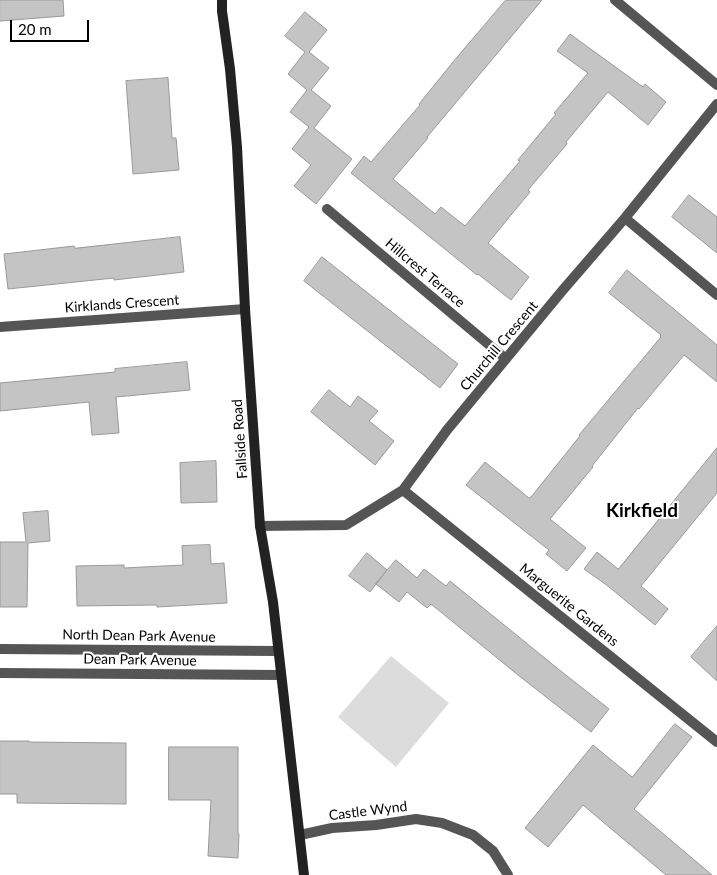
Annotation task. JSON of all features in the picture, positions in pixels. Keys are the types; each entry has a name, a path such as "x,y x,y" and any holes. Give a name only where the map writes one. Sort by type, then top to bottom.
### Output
{"street":[{"name":"Fallside Road","path":"222,0 236,147 260,526 272,602 304,875"},
{"path":"615,0 717,85"},
{"name":"Churchill Crescent","path":"260,526 346,525 403,490 447,430 625,218 717,104"},
{"name":"Hillcrest Terrace","path":"327,209 506,358"},
{"path":"625,218 717,295"},
{"name":"Kirklands Crescent","path":"0,327 245,309"},
{"name":"Marguerite Gardens","path":"403,490 717,742"},
{"name":"North Dean Park Avenue","path":"0,648 278,651"},
{"name":"Dean Park Avenue","path":"0,672 281,676"},
{"name":"Castle Wynd","path":"300,835 332,828 376,825 416,819 442,823 474,834 493,851 508,875"}],"shaded area":[{"path":"391,656 449,703 396,767 338,717"}],"building":[{"path":"0,0 63,0 64,16 0,21"},
{"path":"506,0 542,0 393,179 435,214 441,207 465,226 520,161 518,160 556,114 554,113 588,73 557,51 570,34 643,87 645,84 666,102 648,125 608,92 528,190 530,192 488,243 529,277 511,300 477,275 351,173 364,156 371,162"},
{"path":"305,12 327,30 309,52 329,68 311,90 331,106 314,128 352,159 316,204 294,186 311,165 292,149 309,127 290,112 307,90 288,74 305,52 285,36"},
{"path":"168,78 172,138 176,138 179,170 133,174 126,81"},
{"path":"689,195 717,217 717,253 672,217"},
{"path":"180,237 184,272 8,289 4,254"},
{"path":"322,257 458,364 440,388 304,281"},
{"path":"627,270 717,345 717,382 684,355 638,408 550,519 586,548 567,571 546,554 549,550 466,485 485,462 529,498 531,497 579,435 661,337 661,335 609,293"},
{"path":"187,362 190,390 116,397 119,433 92,435 89,402 0,411 0,383 115,372 115,369"},
{"path":"329,390 350,407 358,396 378,411 369,421 394,441 375,465 311,412"},
{"path":"717,448 717,493 641,586 668,609 655,625 608,586 584,569 597,552 618,569"},
{"path":"216,461 217,502 181,503 180,463"},
{"path":"48,511 50,541 28,543 27,607 0,607 0,542 26,542 23,513"},
{"path":"210,545 211,564 224,563 227,603 157,607 157,605 77,606 76,566 124,565 124,568 183,565 182,546"},
{"path":"367,553 387,570 370,592 349,576"},
{"path":"396,560 417,578 424,569 446,586 450,581 609,709 591,732 431,604 427,608 407,592 399,602 376,584"},
{"path":"717,626 717,681 691,657"},
{"path":"675,724 692,737 634,809 712,875 666,875 583,805 548,847 525,828 593,745 632,777"},
{"path":"0,741 126,743 126,804 17,803 17,794 0,794"},
{"path":"169,747 238,747 238,858 208,856 211,800 169,800"}],"district":[{"name":"Kirkfield","path":"642,511"}]}
